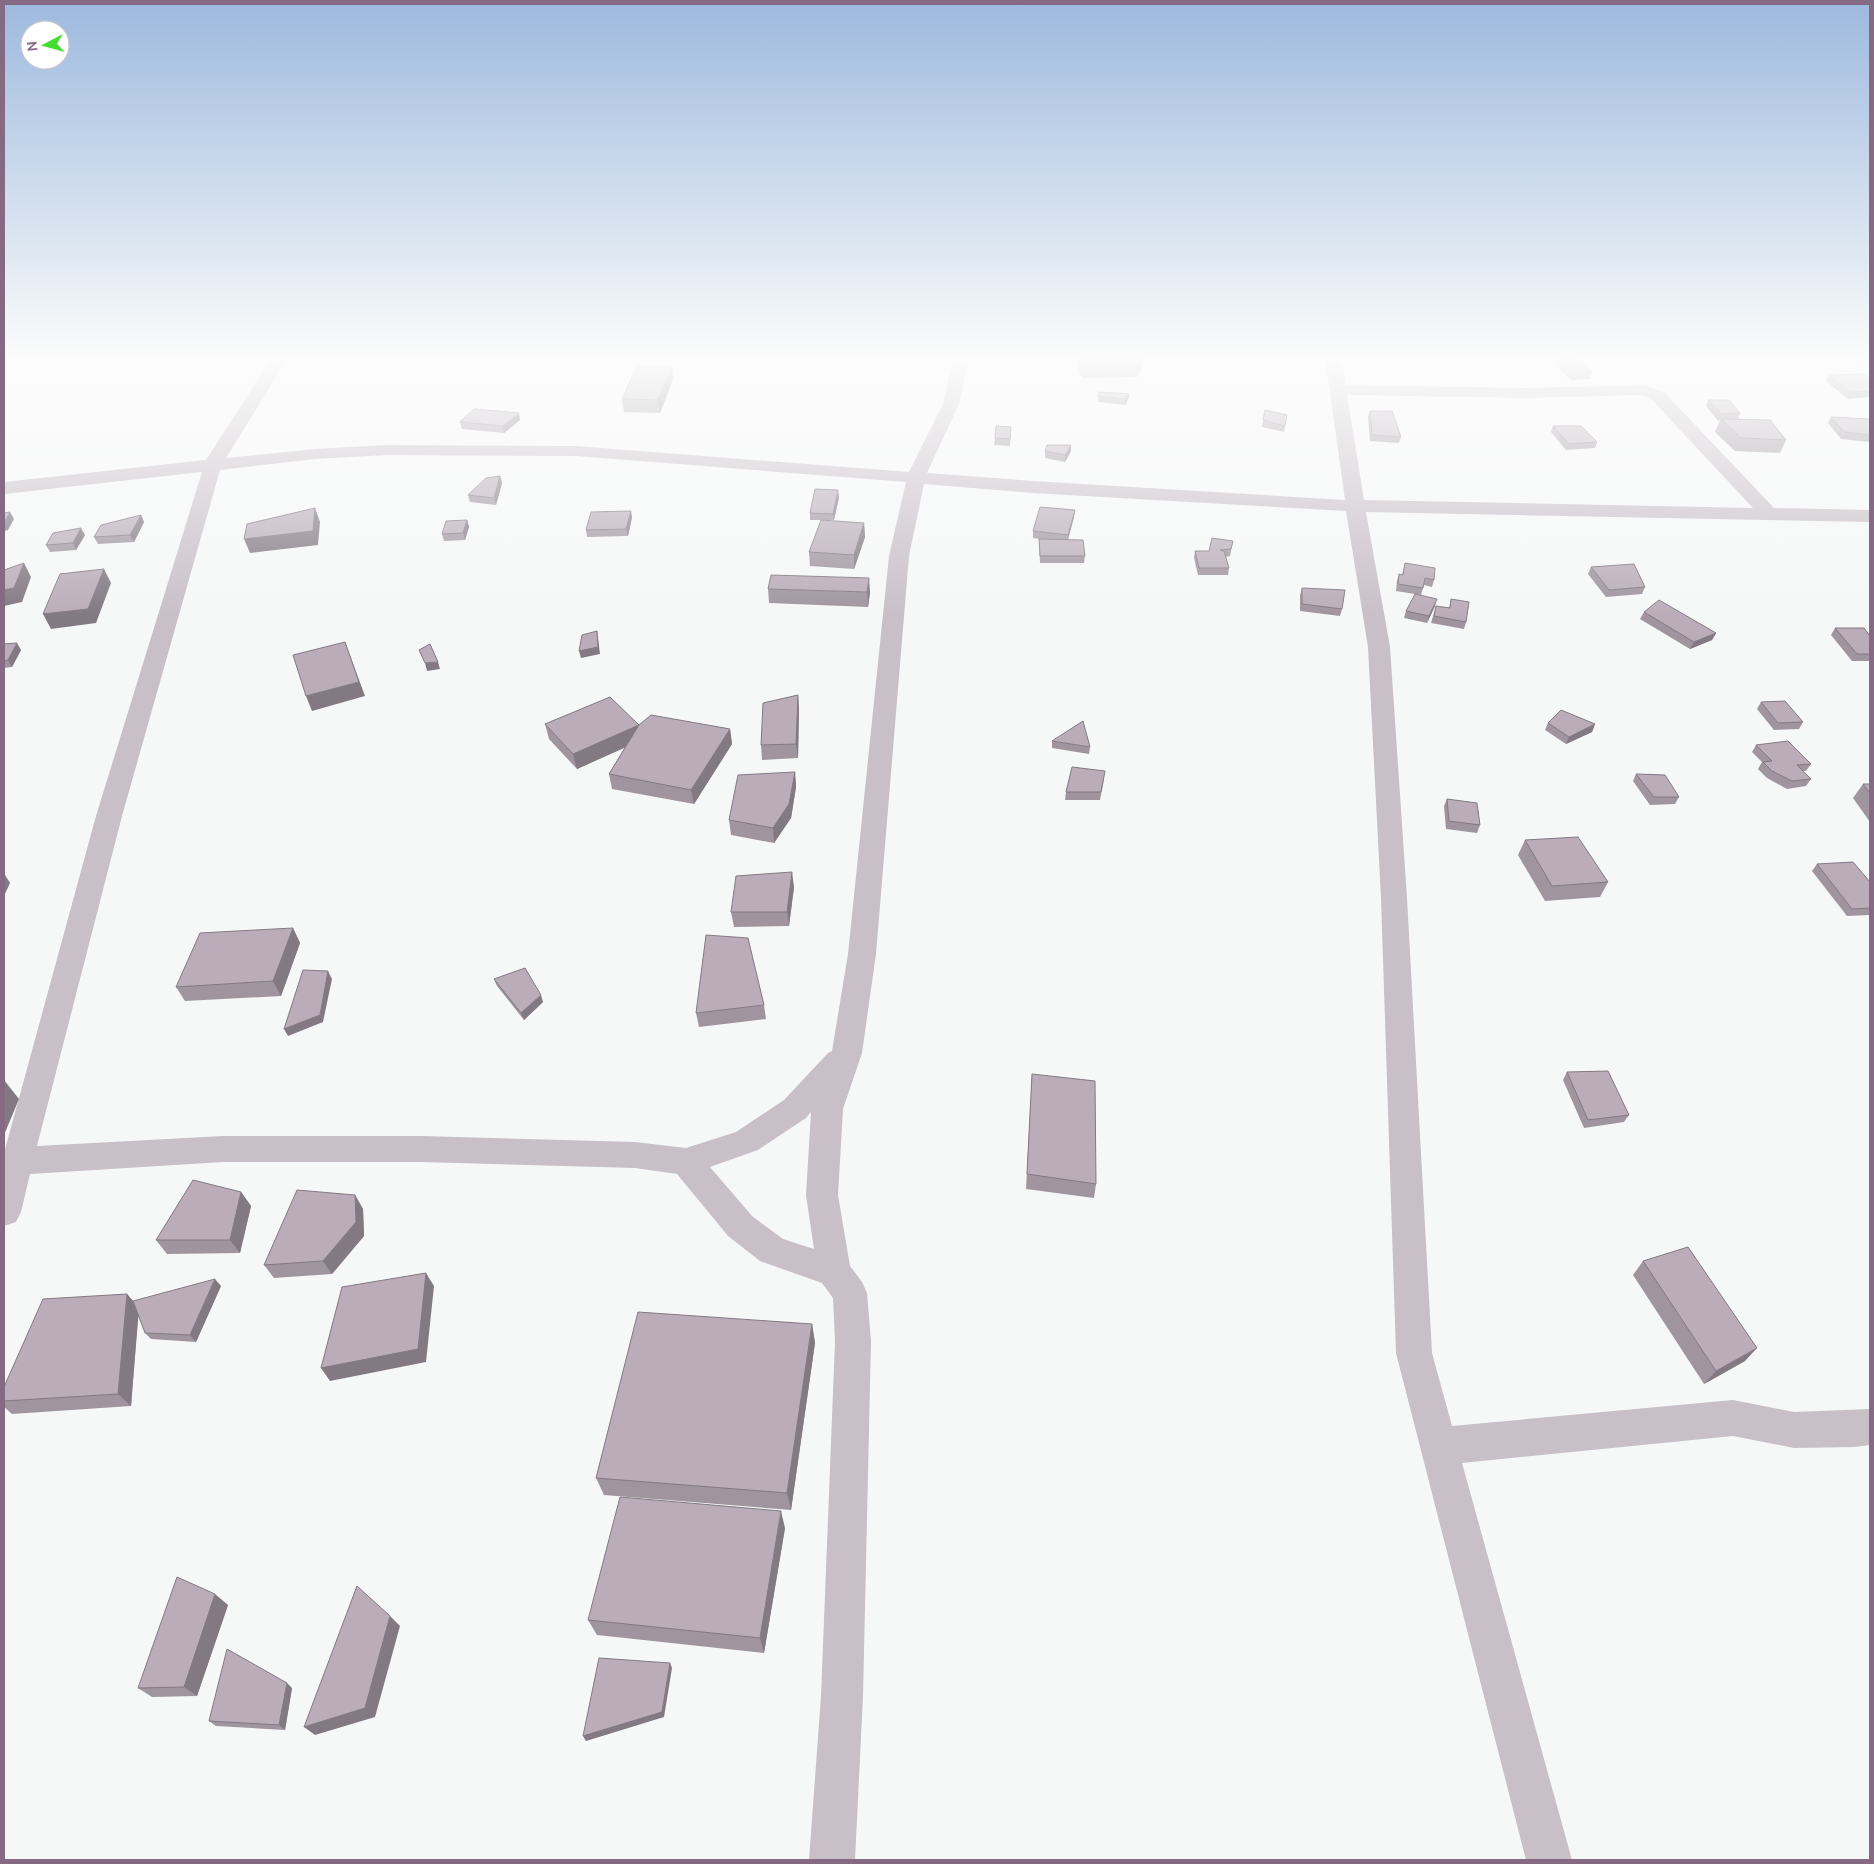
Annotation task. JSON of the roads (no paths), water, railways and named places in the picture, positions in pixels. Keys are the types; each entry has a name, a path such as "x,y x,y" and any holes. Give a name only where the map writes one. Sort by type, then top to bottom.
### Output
{"street":[{"path":"4,1212 109,816 213,464 226,443"},
{"path":"832,1860 842,1696 853,1341 850,1293 834,1272 822,1195 826,1109 846,1053 862,954 899,556 916,477 932,443"},
{"path":"1346,443 1379,647 1394,898 1414,1353 1549,1860"},
{"path":"1702,443 1769,514"},
{"path":"4,488 315,454 387,450 576,451 1150,495 1355,506 1870,516"},
{"path":"17,1161 224,1150 421,1149 635,1155 686,1162 748,1141 795,1109 846,1053"},
{"path":"686,1162 740,1226 772,1250 834,1272"},
{"path":"1440,1446 1733,1418 1794,1430 1855,1429 1870,1426"}]}
